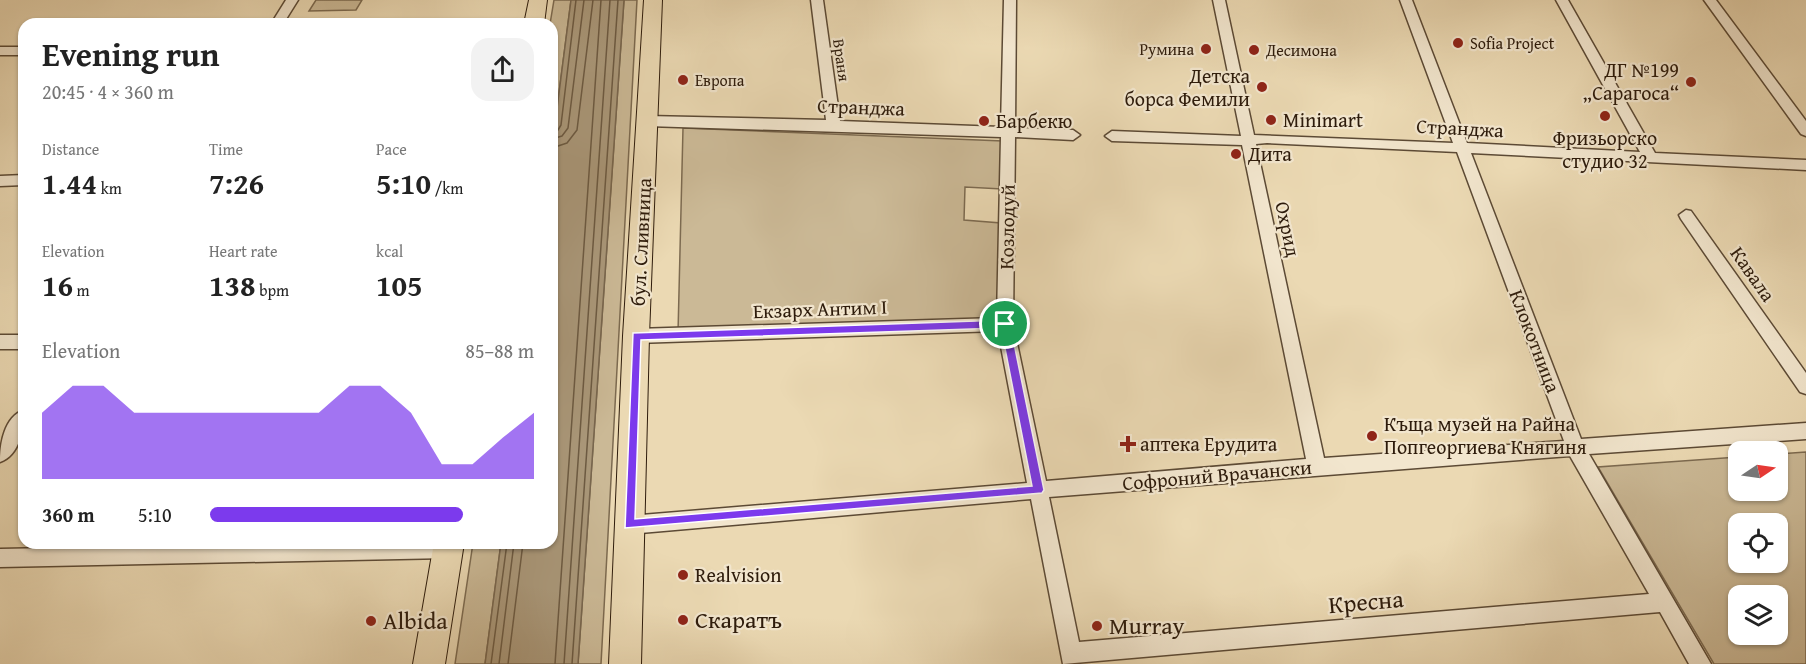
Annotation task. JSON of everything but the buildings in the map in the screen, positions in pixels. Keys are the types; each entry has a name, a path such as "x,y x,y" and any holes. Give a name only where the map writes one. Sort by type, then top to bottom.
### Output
{"main road":[{"path":"535,18 538,0"},
{"name":"бул. Сливница","path":"625,664 636,336 653,0"},
{"path":"429,664 448,549"}],"street":[{"path":"281,18 292,0"},
{"name":"Враня","path":"817,0 834,125"},
{"path":"1005,0 1010,0"},
{"name":"Козлодуй","path":"1010,0 1005,324 1072,659"},
{"name":"Охрид","path":"1219,0 1317,466"},
{"name":"Клокотница","path":"1406,0 1576,449 1701,664"},
{"path":"1562,0 1650,157"},
{"path":"1711,1 1806,131"},
{"path":"0,51 18,51"},
{"name":"Странджа","path":"647,121 834,125 1073,135"},
{"name":"Странджа","path":"1112,135 1248,140 1267,138 1806,165"},
{"path":"0,181 18,180"},
{"name":"Кавала","path":"1686,215 1806,387"},
{"name":"Екзарх Антим I","path":"636,336 1005,324"},
{"path":"0,342 18,342"},
{"path":"0,454 18,426"},
{"name":"Софроний Врачански","path":"629,525 1317,466 1806,431"},
{"path":"0,558 336,549"},
{"name":"Кресна","path":"1072,659 1666,602"}],"shaded area":[{"path":"316,0 362,0 356,10 309,11"},
{"path":"554,0 571,0 558,101 558,18 551,18"},
{"path":"624,0 637,0 601,664 578,664"},
{"path":"683,128 1003,141 1002,189 965,187 964,220 1001,223 1003,323 678,333"},
{"path":"1806,452 1806,664 1714,664 1598,467 1728,458 1728,501 1788,501 1788,453"},
{"path":"472,549 500,549 485,664 455,664"}],"water":[{"path":"571,0 624,0 578,664 485,664 500,549 558,549 558,101"}],"place":[{"name":"Sofia Project","path":"1458,43"},
{"name":"Румина","path":"1206,49"},
{"name":"Десимона","path":"1254,50"},
{"name":"Европа","path":"683,80"},
{"name":"ДГ №199 „Сарагоса“","path":"1691,82"},
{"name":"Детска борса Фемили","path":"1262,87"},
{"name":"Фризьорско студио 32","path":"1605,116"},
{"name":"Minimart","path":"1271,120"},
{"name":"Барбекю","path":"984,121"},
{"name":"Дита","path":"1236,154"},
{"name":"Къща музей на Райна Попгеоргиева Княгиня","path":"1372,436"},
{"name":"аптека Ерудита","path":"1128,444"},
{"name":"Realvision","path":"683,575"},
{"name":"Скаратъ","path":"683,620"},
{"name":"Albida","path":"371,621"},
{"name":"Murray","path":"1097,626"}],"route":[{"path":"1005,324 1038,490 629,525 636,336 1005,324"}]}
